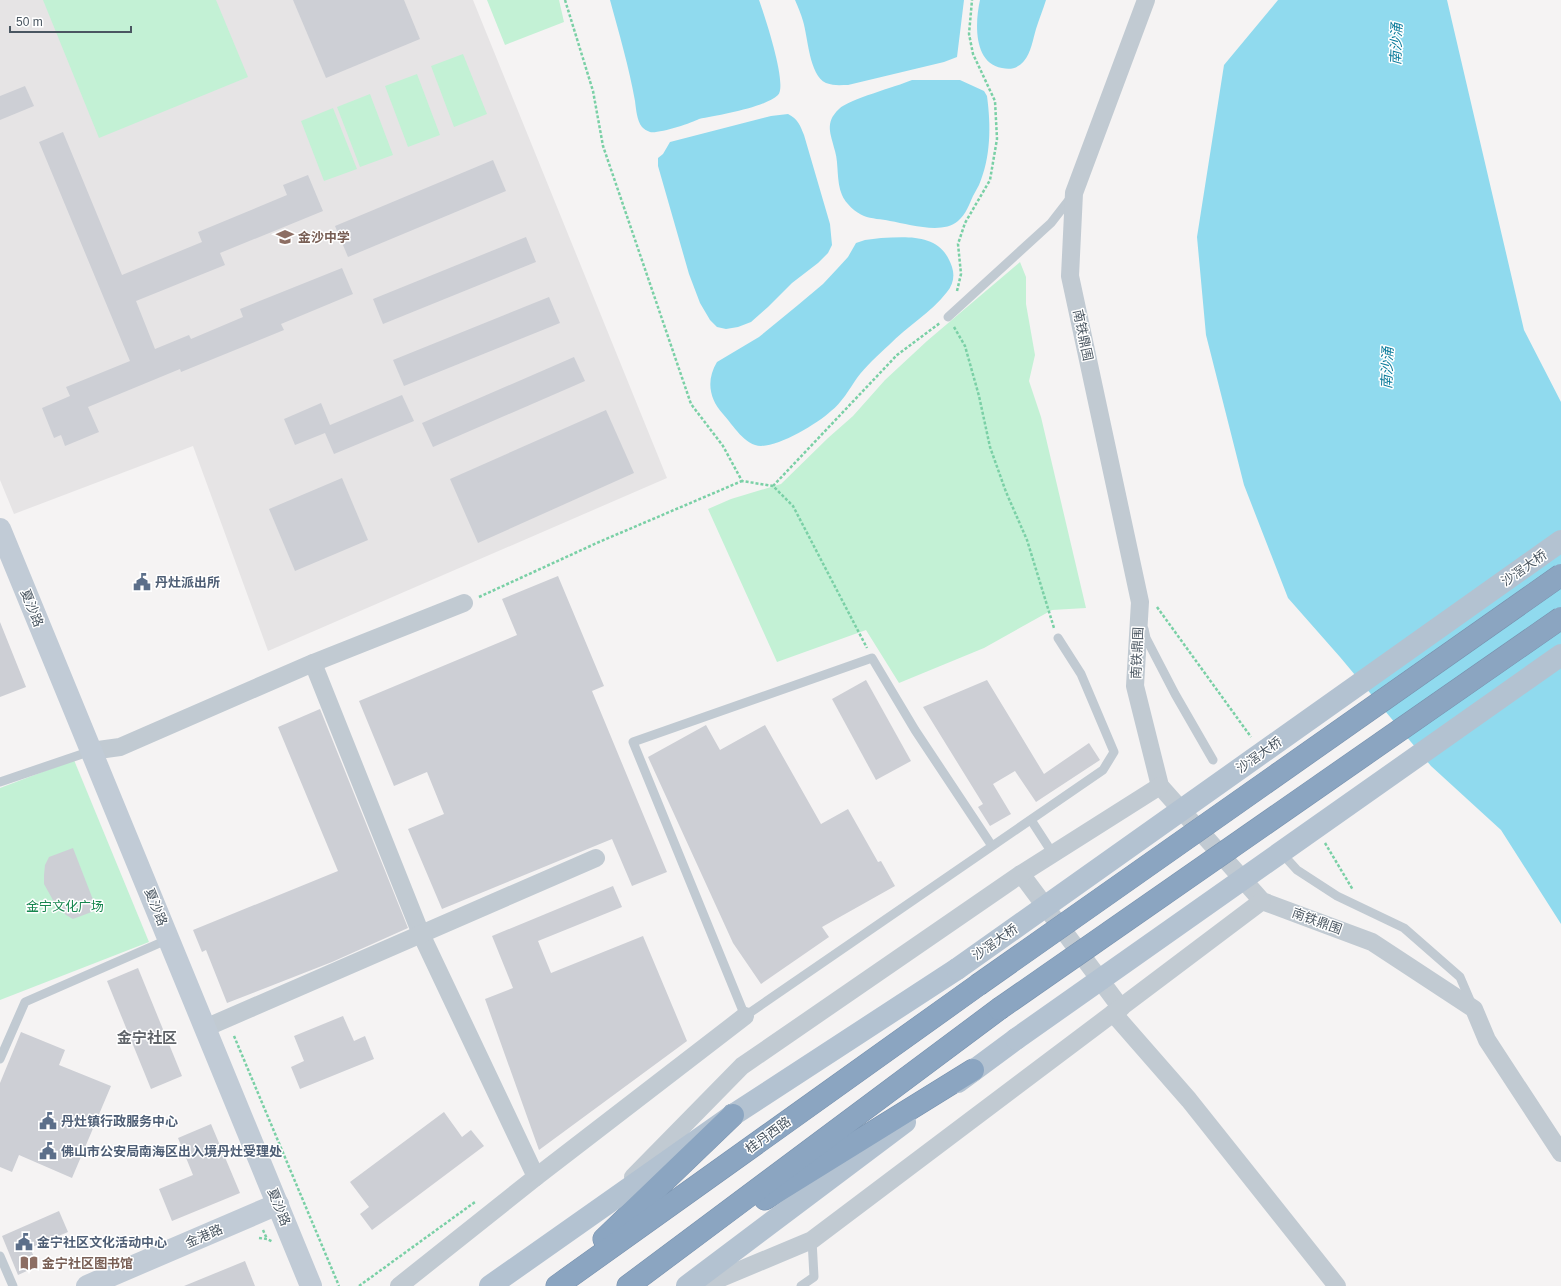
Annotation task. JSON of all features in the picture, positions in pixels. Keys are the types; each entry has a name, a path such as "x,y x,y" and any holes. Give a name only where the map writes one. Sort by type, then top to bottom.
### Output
{"highway":[{"name":"沙滘大桥","path":"978,985 1561,575"},
{"path":"633,1282 999,1009 1561,618"},
{"name":"桂丹西路","path":"556,1286 978,985"},
{"path":"633,1282 973,1070"},
{"path":"556,1286 733,1116"}],"main road":[{"name":"沙滘大桥","path":"490,1286 733,1116 957,969 1561,541"},
{"path":"687,1286 973,1070 1561,655"}],"street":[{"name":"南铁鼎围","path":"1146,0 1074,193 1070,276 1140,602 1135,686 1160,786 1262,901 1372,942 1474,1009"},
{"name":"夏沙路","path":"0,529 311,1286"},
{"path":"91,751 120,747 313,663 464,603"},
{"path":"313,663 421,934 536,1177"},
{"path":"607,1204 742,1066 1021,874 1160,786"},
{"path":"205,1028 596,858"},
{"path":"1021,874 1117,1010 1337,1286"},
{"path":"702,1286 812,1240 1262,901"},
{"path":"1474,1009 1487,1040 1561,1153"},
{"path":"398,1286 536,1177 745,1016"},
{"name":"金港路","path":"87,1286 278,1204"}],"lane":[{"path":"948,317 1051,223 1074,193"},
{"path":"1140,602 1146,638 1175,694 1213,760"},
{"path":"992,846 915,730 872,658 633,742 745,1016 1103,770 1114,752 1081,674 1058,638"},
{"path":"0,782 91,751"},
{"path":"1030,820 1053,854"},
{"path":"1287,859 1297,870 1337,896 1404,928 1460,977 1474,1009"},
{"path":"0,1059 25,1002 169,939"},
{"path":"801,1286 814,1277 812,1240"},
{"path":"0,1256 13,1286"}],"path":[{"path":"565,0 593,91 603,146 663,326 691,404 723,446 742,481"},
{"path":"773,486 897,355 948,317 957,293 961,274 958,244 965,223 990,180 997,139 995,101 973,54 969,34 972,0"},
{"path":"948,317 966,346 990,447 1006,492 1027,540 1058,638"},
{"path":"464,603 599,542 742,481 773,486 793,506 872,658"},
{"path":"234,1036 339,1286"},
{"path":"359,1286 480,1198"},
{"path":"262,1227 267,1239"}],"shaded area":[{"name":"金沙中学","path":"0,0 473,0 667,478 268,651 193,446 14,514 0,480"}],"green space":[{"path":"43,0 216,0 248,77 99,138"},
{"path":"487,0 559,0 564,22 505,45"},
{"path":"463,54 487,114 454,127 431,66"},
{"path":"417,74 440,135 408,147 385,86"},
{"path":"370,94 393,155 360,167 337,107"},
{"path":"333,108 357,169 324,181 301,121"},
{"path":"1020,262 1026,277 1026,304 1035,355 1029,381 1041,417 1086,608 1052,610 984,648 899,683 866,630 777,662 708,509 731,499 781,484 853,416 885,380 927,341"},
{"name":"金宁文化广场","path":"74,760 149,942 0,1000 0,788"}],"water":[{"path":"610,0 759,0 778,64 780,89 778,95 763,104 699,119 667,130 654,132 647,131 640,124 636,111 624,50"},
{"path":"795,0 964,0 957,57 944,62 848,85 834,85 826,83 820,79 813,64 803,21"},
{"path":"980,0 1046,0 1037,25 1032,46 1024,61 1017,67 1005,69 993,65 981,50 977,30"},
{"name":"南沙涌","path":"1278,0 1447,0 1524,330 1561,402 1561,924 1501,830 1431,766 1340,657 1288,598 1244,485 1206,335 1197,237 1224,65"},
{"path":"912,80 960,80 984,91 987,96 989,141 983,174 979,185 963,215 958,221 943,227 934,228 916,226 861,215 848,204 840,190 836,156 830,129 831,119 834,114 844,105 852,101"},
{"path":"788,114 798,123 804,135 830,224 832,245 828,253 818,263 792,283 751,322 738,327 726,329 717,327 710,320 700,303 689,274 658,166 658,158 663,154 670,142 771,116"},
{"path":"902,237 923,239 940,248 947,256 953,270 953,280 949,289 941,300 896,338 864,369 845,396 835,408 825,416 808,428 778,442 761,446 750,443 735,429 718,408 712,396 710,382 717,362 759,337 823,284 848,257 856,243 881,238"}],"building":[{"path":"293,0 404,0 420,39 326,78"},
{"path":"25,86 34,106 0,120 0,96"},
{"path":"63,132 122,275 202,242 198,232 287,195 283,185 308,175 323,211 220,253 225,265 136,301 155,349 189,335 191,339 243,317 240,309 342,268 353,294 281,324 284,330 181,372 180,369 88,407 99,432 65,446 61,435 54,438 42,408 70,396 66,387 130,361 39,142"},
{"path":"493,160 506,191 348,257 335,226"},
{"path":"526,237 536,262 383,324 373,299"},
{"path":"549,297 560,323 404,386 393,360"},
{"path":"574,357 585,381 433,447 422,423"},
{"path":"402,395 414,421 334,454 325,433 295,445 284,419 321,403 330,425"},
{"path":"606,410 634,473 478,543 450,479"},
{"path":"342,478 368,540 295,571 269,509"},
{"path":"558,576 604,686 592,691 667,872 632,886 612,839 442,909 408,829 444,814 427,772 394,786 359,701 517,635 502,599"},
{"path":"0,622 26,687 0,697"},
{"path":"866,680 911,761 876,780 832,699"},
{"path":"987,680 1044,774 1089,743 1100,760 1036,802 1015,771 993,784 1011,814 990,826 978,807 983,804 923,707"},
{"path":"320,709 408,928 332,962 227,1003 206,950 202,952 193,930 338,871 278,727"},
{"path":"706,725 720,750 765,725 821,824 848,809 878,862 881,861 895,886 822,927 829,937 761,984 733,943 648,757"},
{"path":"73,848 97,910 73,919 66,915 54,902 44,884 44,875 45,865 49,857"},
{"path":"613,886 622,907 538,941 551,973 643,936 687,1041 539,1150 485,999 513,988 492,936"},
{"path":"138,968 182,1076 151,1089 107,981"},
{"path":"343,1016 354,1041 365,1036 374,1059 300,1089 291,1067 304,1061 294,1036"},
{"name":"丹灶镇行政服务中心","path":"21,1032 65,1050 59,1065 111,1086 72,1178 19,1155 12,1172 0,1167 0,1083"},
{"path":"444,1112 462,1137 471,1130 484,1146 372,1230 360,1214 369,1207 350,1182"},
{"path":"211,1124 240,1193 172,1221 159,1189 193,1175 178,1138"},
{"name":"金宁社区文化活动中心","path":"59,1211 68,1232 30,1248 38,1266 18,1275 2,1236"},
{"path":"245,1261 255,1286 184,1286"}],"place":[{"name":"金沙中学","path":"285,237"},
{"name":"丹灶派出所","path":"142,582"},
{"name":"丹灶镇行政服务中心","path":"48,1121"},
{"name":"佛山市公安局南海区出入境丹灶受理处","path":"48,1151"},
{"name":"金宁社区文化活动中心","path":"24,1242"},
{"name":"金宁社区图书馆","path":"29,1263"}],"district":[{"name":"金宁社区","path":"147,1037"}]}
